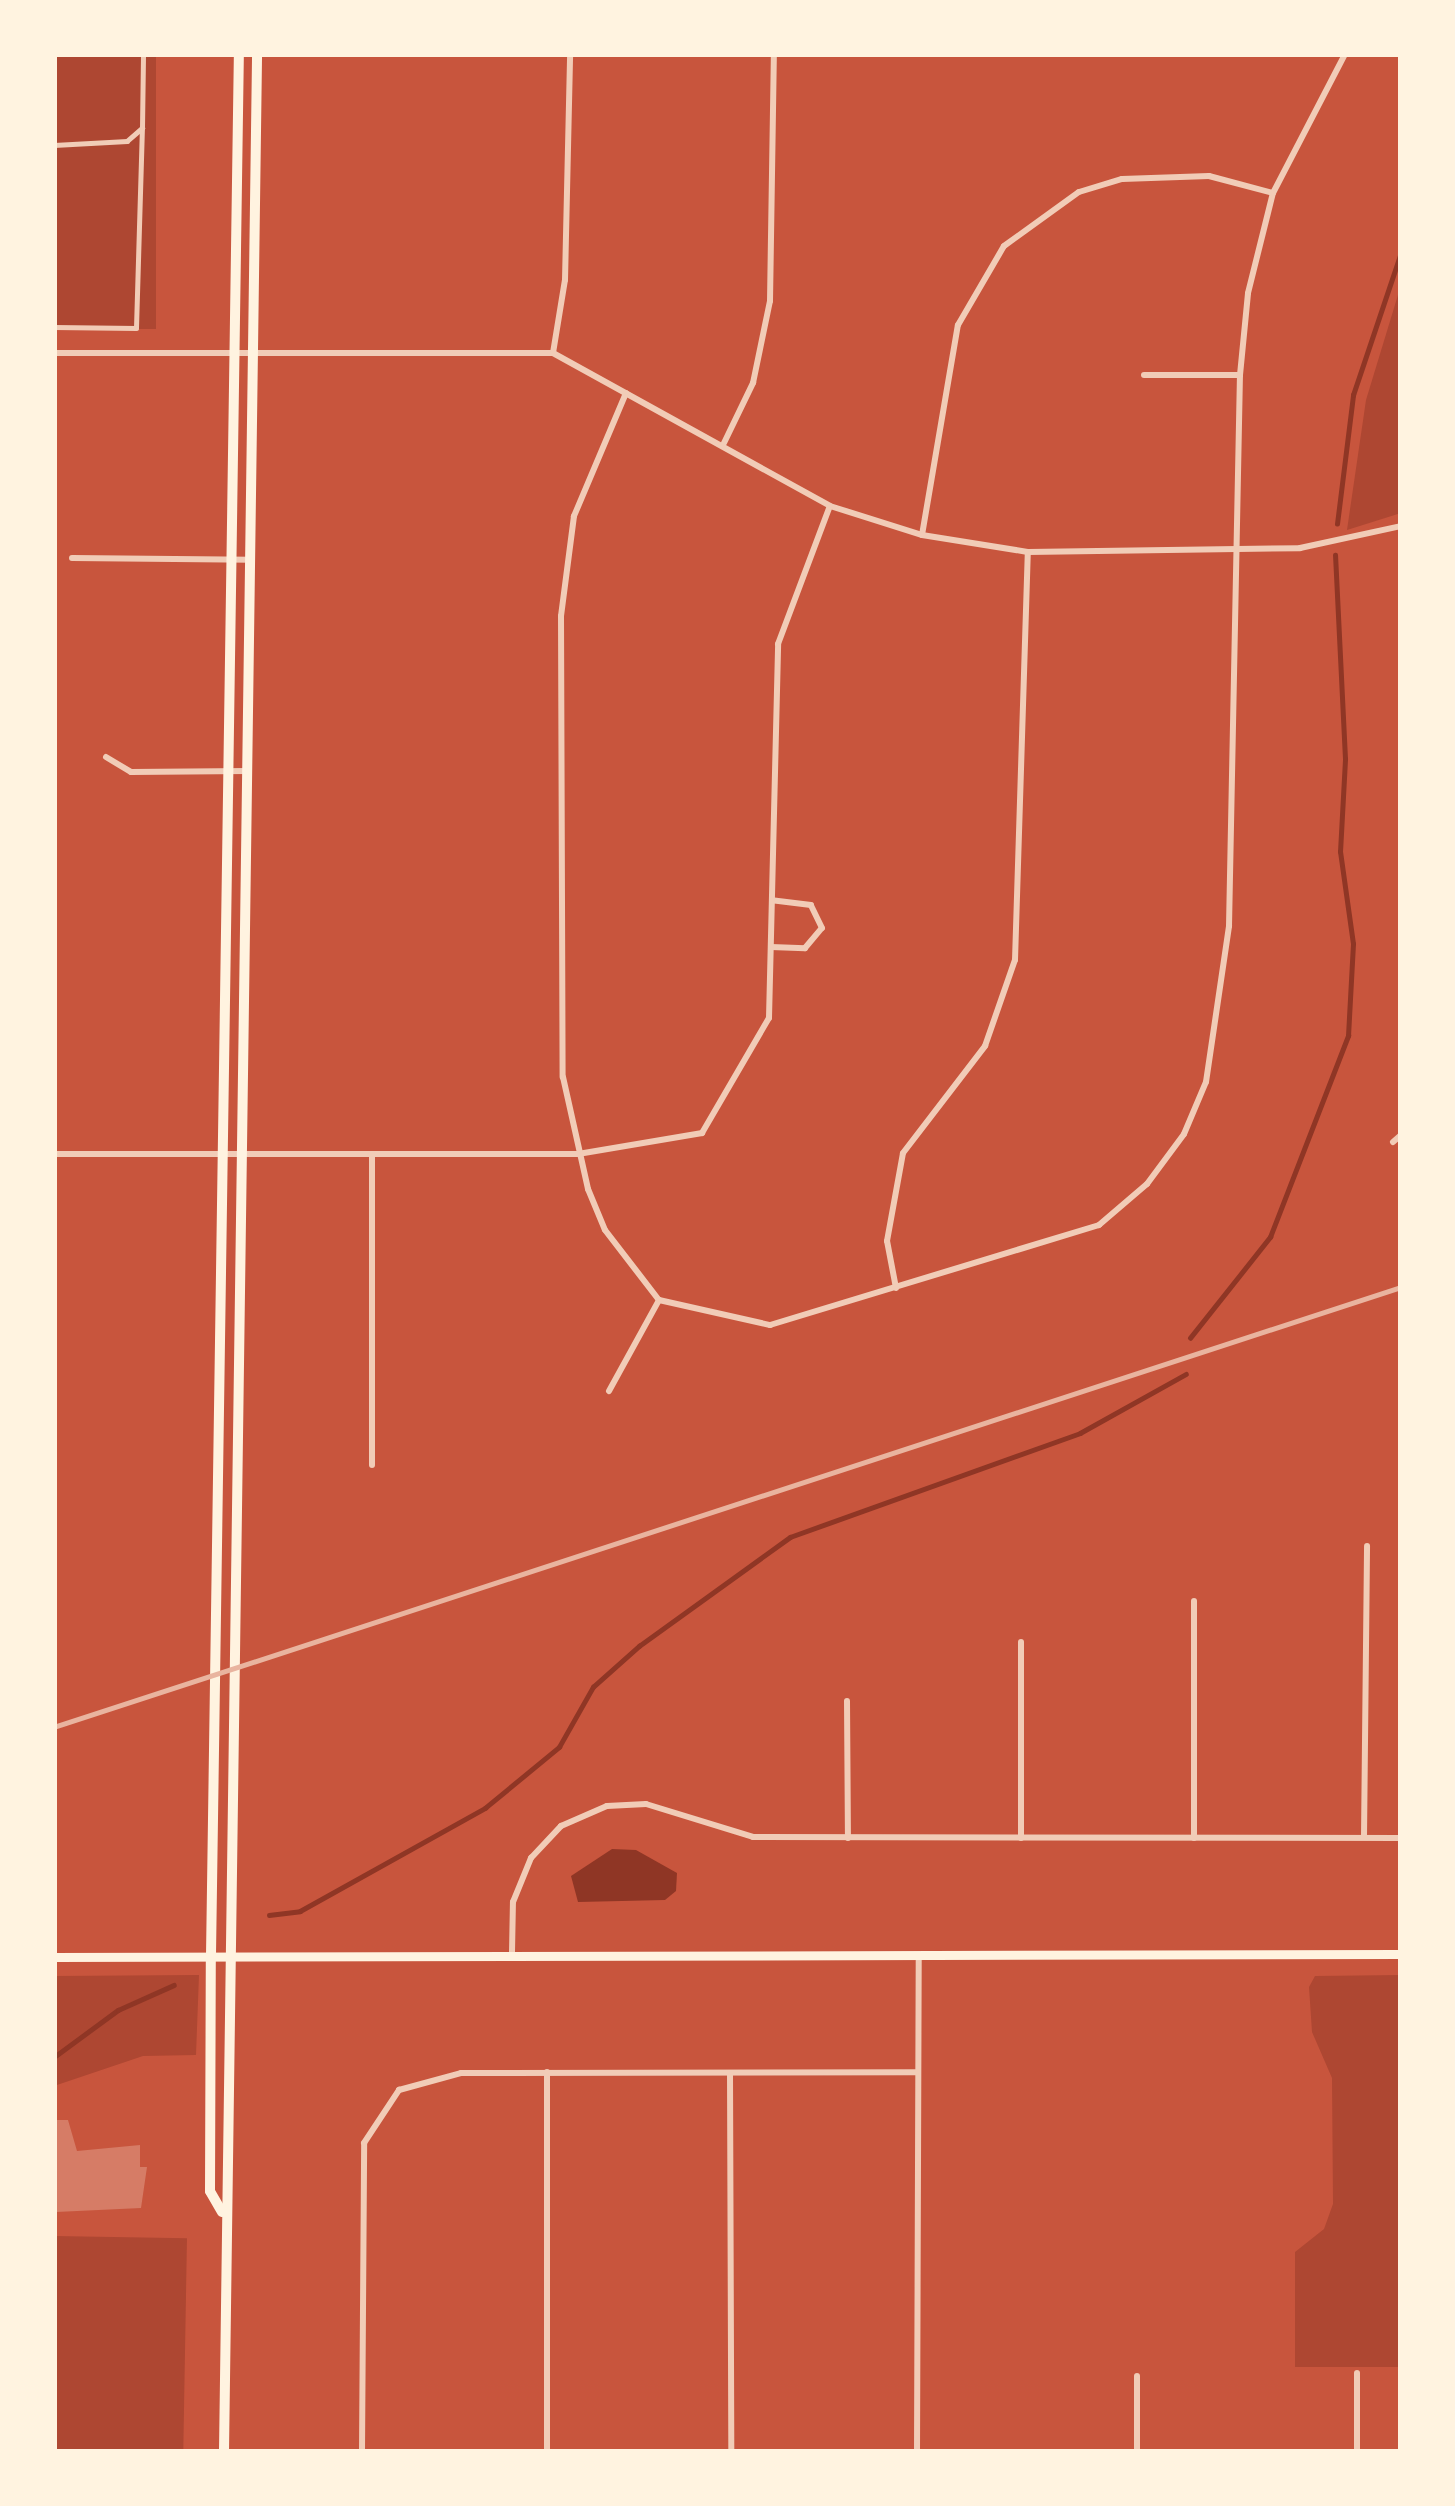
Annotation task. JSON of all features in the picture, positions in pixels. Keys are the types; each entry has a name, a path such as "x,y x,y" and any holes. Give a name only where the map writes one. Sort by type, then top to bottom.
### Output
{"main road":[{"path":"222,2212 210,2191 211,1955 239,54"},
{"path":"224,2452 222,2212 233,2191 230,1954 257,54"},
{"path":"54,1957 512,1952 919,1957 1401,1954"}],"street":[{"path":"54,327 136,328 143,54"},
{"path":"553,352 565,280 570,54"},
{"path":"724,442 753,382 770,301 774,54"},
{"path":"626,393 574,516 561,616 563,1077 578,1154 605,1230 659,1300 770,1325 1099,1225 1147,1184 1184,1134 1206,1082 1229,926 1240,375 1248,293 1274,193 1345,54"},
{"path":"54,145 127,141 142,128"},
{"path":"922,535 958,326 1004,246 1079,192 1122,179 1209,176 1274,193"},
{"path":"54,353 553,352 724,442 830,506 922,535 1028,552 1238,553 1300,548 1401,526"},
{"path":"1144,375 1240,375"},
{"path":"54,1154 578,1154 702,1132 769,1018 778,644 830,506"},
{"path":"896,1288 887,1241 903,1153 985,1046 1015,960 1028,552"},
{"path":"72,558 250,560"},
{"path":"106,757 131,772 247,771"},
{"path":"771,947 805,948 822,928 811,905 772,900"},
{"path":"1394,1142 1401,1135"},
{"path":"372,1154 372,1465"},
{"path":"608,1391 659,1300"},
{"path":"1364,1838 1367,1546"},
{"path":"1194,1601 1194,1838"},
{"path":"1021,1642 1021,1838"},
{"path":"847,1701 848,1838"},
{"path":"512,1952 522,1874 550,1835 590,1811 646,1804 737,1836 1401,1838"},
{"path":"917,2452 919,1957"},
{"path":"547,2452 548,2072"},
{"path":"362,2452 362,2160 374,2120 399,2090 430,2076 917,2072"},
{"path":"730,2073 731,2452"},
{"path":"1357,2373 1357,2452"},
{"path":"1137,2376 1137,2452"}],"shaded area":[{"path":"54,54 156,54 156,329 54,329"},
{"path":"1401,285 1401,513 1347,530 1366,400"},
{"path":"612,1849 636,1850 677,1873 676,1891 665,1900 578,1902 571,1876"},
{"path":"199,1975 196,2055 143,2056 54,2086 54,1976"},
{"path":"1401,1975 1401,2367 1295,2367 1295,2252 1324,2229 1333,2204 1332,2078 1312,2032 1309,1987 1315,1976"},
{"path":"54,2236 187,2238 183,2452 54,2452"}],"building":[{"path":"54,2120 68,2120 77,2151 140,2145 140,2167 147,2167 141,2208 56,2212"}],"waterway":[{"path":"1337,524 1353,395 1401,252"},
{"path":"1190,1338 1270,1237 1348,1036 1353,944 1340,852 1345,759 1335,555"},
{"path":"269,1915 300,1911 485,1808 559,1747 593,1687 639,1646 790,1537 1080,1433 1186,1374"},
{"path":"54,2057 118,2010 174,1985"}],"railway":[{"path":"54,1727 1401,1287"}]}
